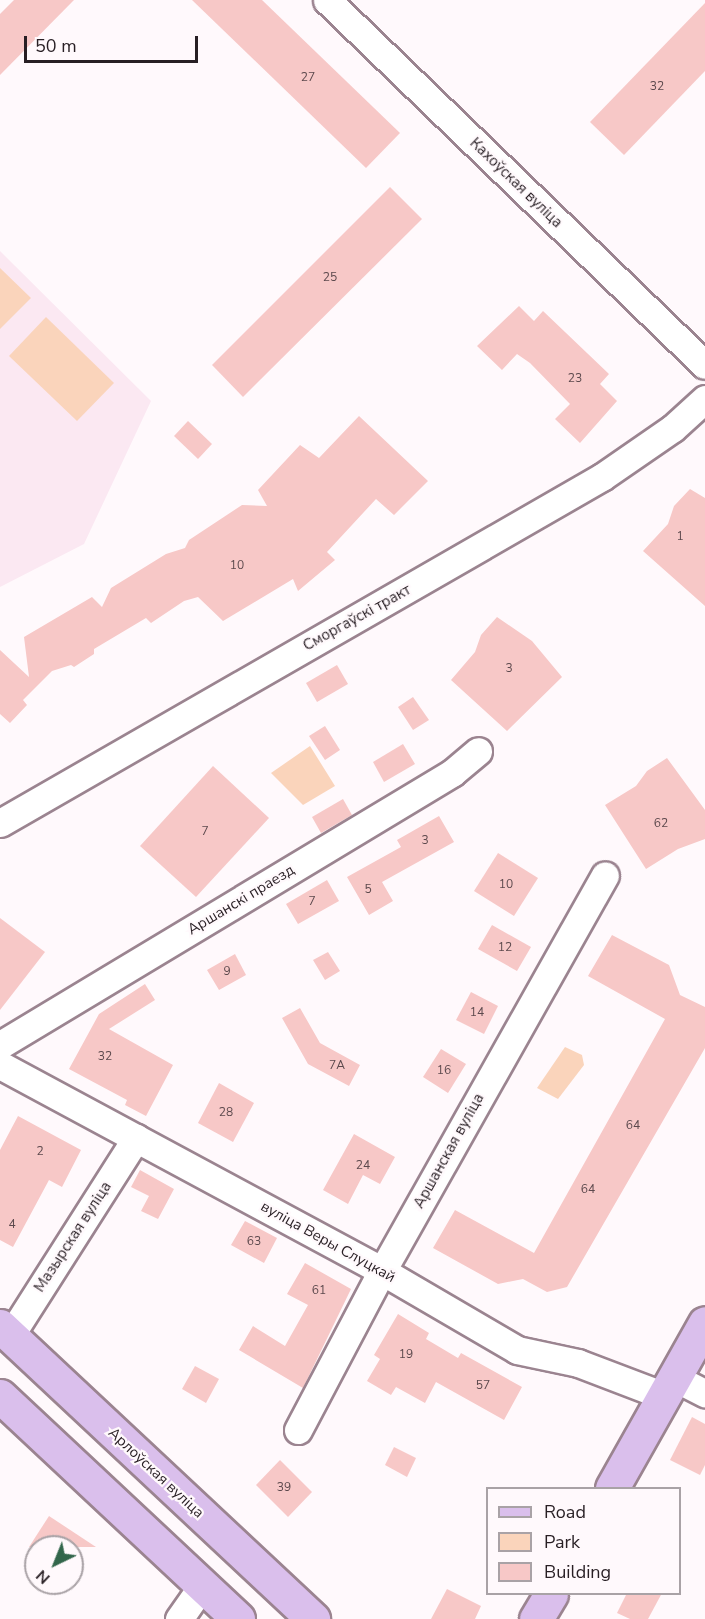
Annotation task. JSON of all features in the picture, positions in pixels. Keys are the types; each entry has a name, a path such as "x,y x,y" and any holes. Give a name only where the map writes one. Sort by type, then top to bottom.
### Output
{"main road":[{"path":"613,1487 705,1323"},
{"name":"Арлоўская вуліца","path":"5,1331 313,1619"},
{"path":"0,1396 201,1588 238,1619"},
{"path":"536,1619 550,1595"}],"street":[{"name":"Кахоўская вуліца","path":"327,0 705,365"},
{"name":"Сморгаўскі тракт","path":"0,823 602,477 673,428 705,399"},
{"name":"Аршанскі праезд","path":"0,1045 452,773 478,751"},
{"name":"Аршанская вуліца","path":"298,1430 382,1271 605,875"},
{"name":"вуліца Веры Слуцкай","path":"0,1065 382,1271 517,1350 670,1387 705,1393"},
{"name":"Мазырская вуліца","path":"5,1331 136,1138"},
{"path":"179,1619 201,1588"}],"shaded area":[{"path":"0,251 151,401 84,544 0,587"}],"green space":[{"path":"0,268 31,298 0,329"},
{"path":"46,317 114,383 77,421 9,356"},
{"path":"310,746 335,786 303,805 271,773"},
{"path":"565,1047 582,1055 584,1065 558,1099 537,1088"}],"building":[{"path":"14,0 74,0 0,75 0,14"},
{"path":"192,0 262,0 400,133 366,168"},
{"path":"705,3 705,71 624,155 590,122"},
{"path":"390,187 422,219 243,397 212,365"},
{"path":"519,306 534,321 543,311 609,374 600,384 617,401 580,443 555,419 570,404 530,363 517,354 502,370 477,346"},
{"path":"359,416 428,481 394,515 376,499 327,552 335,560 298,591 293,579 223,621 198,597 184,601 151,623 146,618 94,649 94,654 74,667 71,665 52,671 23,700 27,705 10,723 0,714 0,650 29,677 24,637 92,597 102,607 111,588 166,554 185,548 189,540 242,505 267,506 258,490 300,445 319,458"},
{"path":"188,421 212,444 198,459 174,436"},
{"path":"690,489 705,498 705,606 643,551 668,524 674,506"},
{"path":"497,617 532,641 562,677 507,731 451,680 475,652 481,635"},
{"path":"337,665 348,684 317,702 306,683"},
{"path":"413,697 429,720 413,730 398,707"},
{"path":"325,726 340,750 325,760 309,736"},
{"path":"403,744 415,764 384,782 373,762"},
{"path":"667,758 705,810 705,839 678,849 646,869 605,805 636,786 647,771"},
{"path":"213,766 269,818 196,897 140,846"},
{"path":"343,799 352,815 321,833 312,817"},
{"path":"439,816 454,842 382,882 393,901 369,915 347,877 401,847 397,840"},
{"path":"498,853 538,878 514,916 474,891"},
{"path":"327,880 339,901 298,924 286,904"},
{"path":"0,918 45,952 0,1010"},
{"path":"492,925 531,947 517,971 478,949"},
{"path":"612,935 669,965 680,995 705,1007 705,1048 567,1287 547,1292 523,1279 498,1284 433,1248 455,1210 534,1253 665,1019 588,976"},
{"path":"328,952 340,971 325,980 313,960"},
{"path":"235,954 246,975 219,990 207,970"},
{"path":"145,984 155,1000 109,1029 173,1065 146,1116 125,1105 127,1100 69,1069 99,1014"},
{"path":"471,992 498,1006 484,1034 456,1020"},
{"path":"300,1008 320,1043 360,1065 349,1086 308,1064 282,1018"},
{"path":"441,1049 466,1064 448,1093 423,1077"},
{"path":"219,1083 254,1103 233,1142 198,1123"},
{"path":"18,1116 81,1150 62,1187 49,1180 13,1247 0,1240 0,1150"},
{"path":"354,1134 395,1157 380,1184 363,1175 348,1204 323,1190"},
{"path":"140,1170 174,1189 158,1219 141,1211 149,1196 131,1187"},
{"path":"245,1221 277,1238 264,1263 231,1245"},
{"path":"305,1263 351,1289 303,1388 239,1350 253,1326 285,1346 308,1305 287,1294"},
{"path":"398,1314 429,1333 426,1339 458,1358 461,1353 522,1387 504,1420 436,1382 425,1403 396,1387 391,1395 367,1381 380,1359 374,1355"},
{"path":"195,1366 219,1379 206,1403 182,1389"},
{"path":"692,1417 705,1424 705,1465 700,1475 670,1460"},
{"path":"394,1447 416,1458 407,1477 385,1465"},
{"path":"280,1460 312,1492 288,1517 256,1485"},
{"path":"49,1516 78,1535 37,1535"},
{"path":"84,1539 96,1547 84,1547"},
{"path":"447,1589 481,1606 475,1619 431,1619"},
{"path":"626,1595 661,1595 648,1619 630,1619 617,1613"}]}
